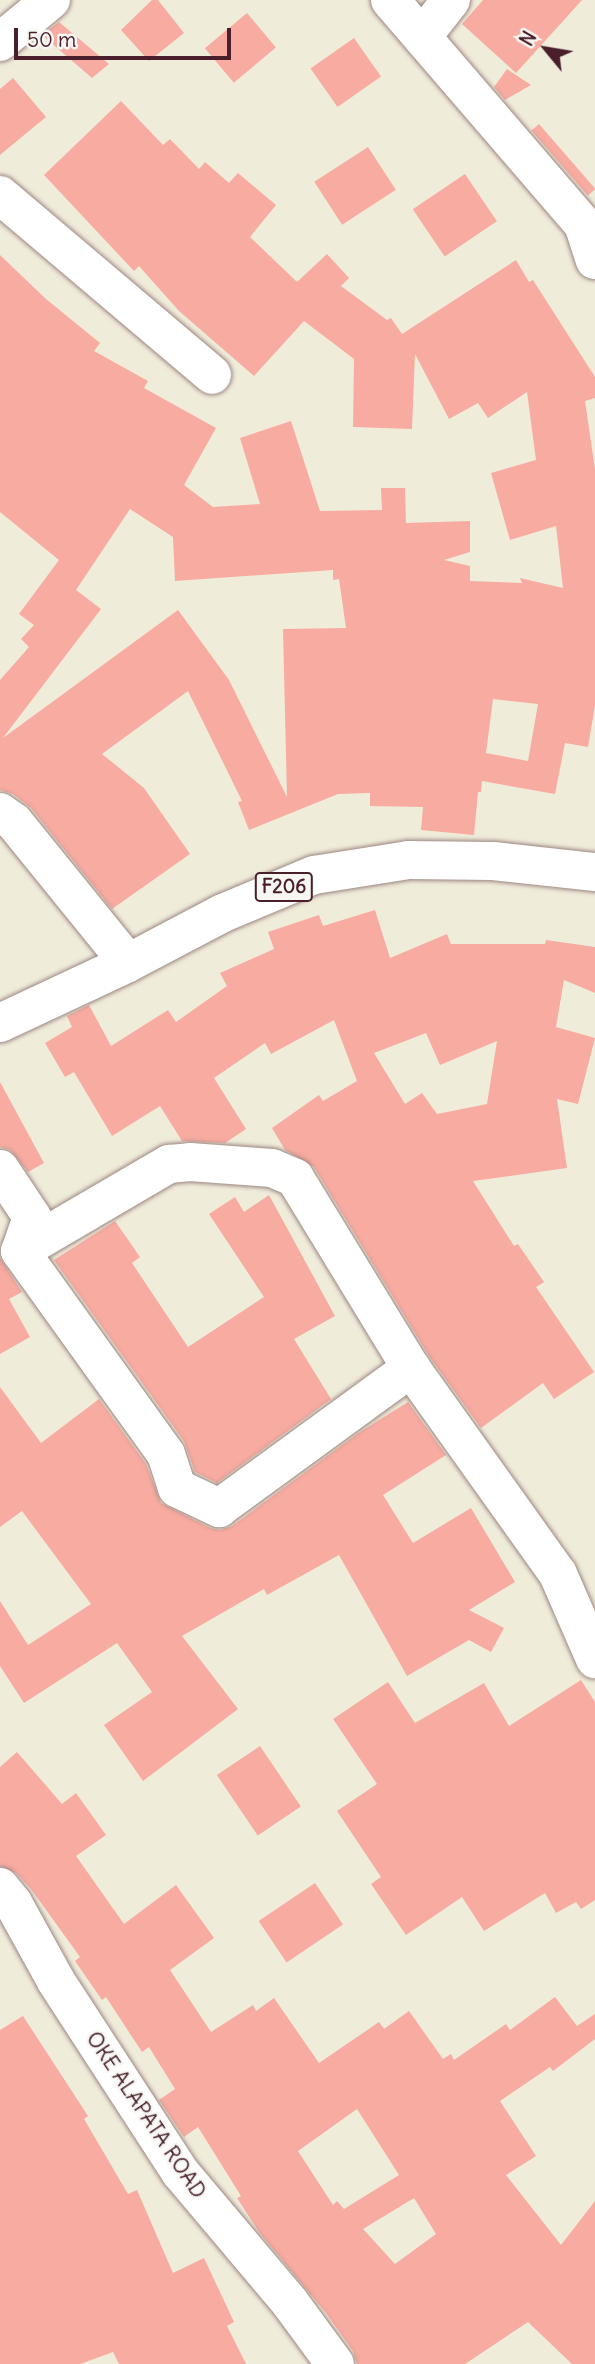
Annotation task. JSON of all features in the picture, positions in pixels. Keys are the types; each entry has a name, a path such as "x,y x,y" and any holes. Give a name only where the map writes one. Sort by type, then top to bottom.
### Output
{"street":[{"path":"0,42 51,0"},
{"path":"390,0 589,214 595,260"},
{"path":"422,37 450,0"},
{"path":"0,195 212,375"},
{"path":"0,812 14,822 128,963"},
{"name":"F206","path":"0,1023 128,963 223,913 314,875 409,860 493,861 595,872"},
{"path":"20,1251 169,1164 190,1162 272,1168 295,1178 411,1368 558,1574 595,1659"},
{"path":"0,1169 32,1217 20,1251"},
{"path":"20,1251 166,1454 177,1488 219,1508 411,1368"},
{"name":"OKE ALAPATA ROAD","path":"0,1887 13,1903 55,1981 180,2172 291,2304 335,2364"}],"building":[{"path":"152,0 158,0 184,33 149,61 121,30"},
{"path":"483,0 582,0 516,73 462,24"},
{"path":"247,13 276,47 234,83 205,48"},
{"path":"59,22 109,64 92,78 42,35"},
{"path":"354,38 381,77 338,107 311,68"},
{"path":"507,69 531,85 505,100 494,87"},
{"path":"13,78 46,117 0,155 0,89"},
{"path":"121,101 163,145 170,139 199,169 205,162 229,183 238,173 276,205 250,237 297,282 327,254 349,278 341,286 387,320 391,318 402,334 516,260 529,282 533,280 595,377 595,398 585,401 595,469 595,705 588,747 565,743 555,794 482,781 481,792 478,792 474,835 421,830 423,807 370,806 370,793 338,794 249,830 238,802 242,801 188,691 102,754 144,788 190,854 112,909 31,808 13,794 0,790 0,680 29,647 21,639 34,625 19,614 59,560 0,512 0,255 46,299 100,343 94,351 148,381 144,388 216,428 184,485 213,507 260,504 240,438 291,421 320,511 382,510 381,488 405,488 406,523 470,521 470,552 444,560 470,566 470,581 522,583 520,578 563,588 556,526 510,540 491,473 536,460 527,392 488,418 478,403 449,419 415,354 412,429 353,427 354,359 304,321 254,376 179,311 139,266 134,271 44,175","holes":["130,509 173,537 175,581 333,570 333,580 339,579 346,628 283,629 287,797 229,680 178,610 3,738 101,609 76,590","493,699 538,704 528,761 486,753"]},
{"path":"539,124 595,188 588,195 531,131"},
{"path":"368,147 396,190 342,225 314,182"},
{"path":"465,174 497,221 445,256 413,209"},
{"path":"375,910 390,958 447,934 451,944 545,944 546,940 595,947 595,993 564,980 556,1027 595,1038 578,1104 557,1099 567,1168 473,1181 514,1246 518,1244 544,1282 536,1287 594,1372 554,1399 543,1383 481,1428 429,1356 314,1167 285,1150 272,1128 319,1095 323,1101 357,1081 334,1020 271,1054 265,1043 214,1078 246,1129 225,1143 182,1141 160,1106 112,1136 74,1072 65,1077 45,1043 72,1027 67,1016 89,1005 111,1046 168,1010 176,1022 227,986 220,973 274,949 268,932 319,915 323,926","holes":["426,1033 440,1065 497,1041 487,1104 437,1114 422,1093 405,1104 374,1053"]},
{"path":"0,1082 44,1163 28,1172 10,1150 0,1147"},
{"path":"269,1195 335,1316 294,1339 331,1399 217,1483 195,1472 184,1441 54,1260 115,1221 140,1257 132,1263 188,1347 264,1297 209,1214 235,1197 244,1212"},
{"path":"0,1258 22,1292 9,1299 30,1337 0,1354"},
{"path":"0,1387 41,1443 99,1399 146,1464 161,1503 210,1528 220,1530 232,1526 360,1432 408,1402 446,1455 383,1495 413,1543 471,1508 515,1582 469,1610 504,1628 491,1652 469,1640 407,1676 339,1555 267,1595 264,1589 182,1636 238,1709 143,1781 104,1725 152,1692 117,1643 24,1703 0,1666 0,1601 28,1645 91,1604 22,1511 0,1527"},
{"path":"581,1680 595,1702 595,1900 581,1909 576,1902 556,1913 545,1893 484,1931 462,1897 406,1935 371,1884 381,1877 337,1811 377,1784 333,1719 388,1682 415,1723 484,1683 509,1726"},
{"path":"260,1746 301,1807 258,1836 217,1775"},
{"path":"17,1752 62,1804 76,1793 106,1835 76,1856 124,1924 176,1885 214,1938 170,1970 211,2032 253,2005 256,2011 274,1998 319,2063 379,2022 384,2029 409,2011 443,2059 451,2054 454,2060 506,2024 510,2030 555,1997 577,2026 595,2014 595,2039 553,2071 550,2067 500,2101 536,2156 506,2175 561,2245 595,2201 595,2364 572,2364 528,2322 465,2364 357,2364 353,2351 326,2313 259,2232 237,2198 241,2196 198,2127 184,2137 159,2100 175,2089 149,2047 142,2052 106,1997 102,2000 75,1961 80,1957 31,1889 16,1873 0,1866 0,1767","holes":["357,2109 399,2175 344,2209 337,2201 333,2205 298,2151","414,2198 436,2234 395,2264 363,2229"]},
{"path":"315,1883 343,1924 287,1962 259,1921"},
{"path":"23,2016 88,2116 84,2119 128,2194 137,2190 173,2273 204,2258 234,2322 227,2326 246,2364 119,2364 113,2352 80,2364 0,2364 0,2030"}]}
